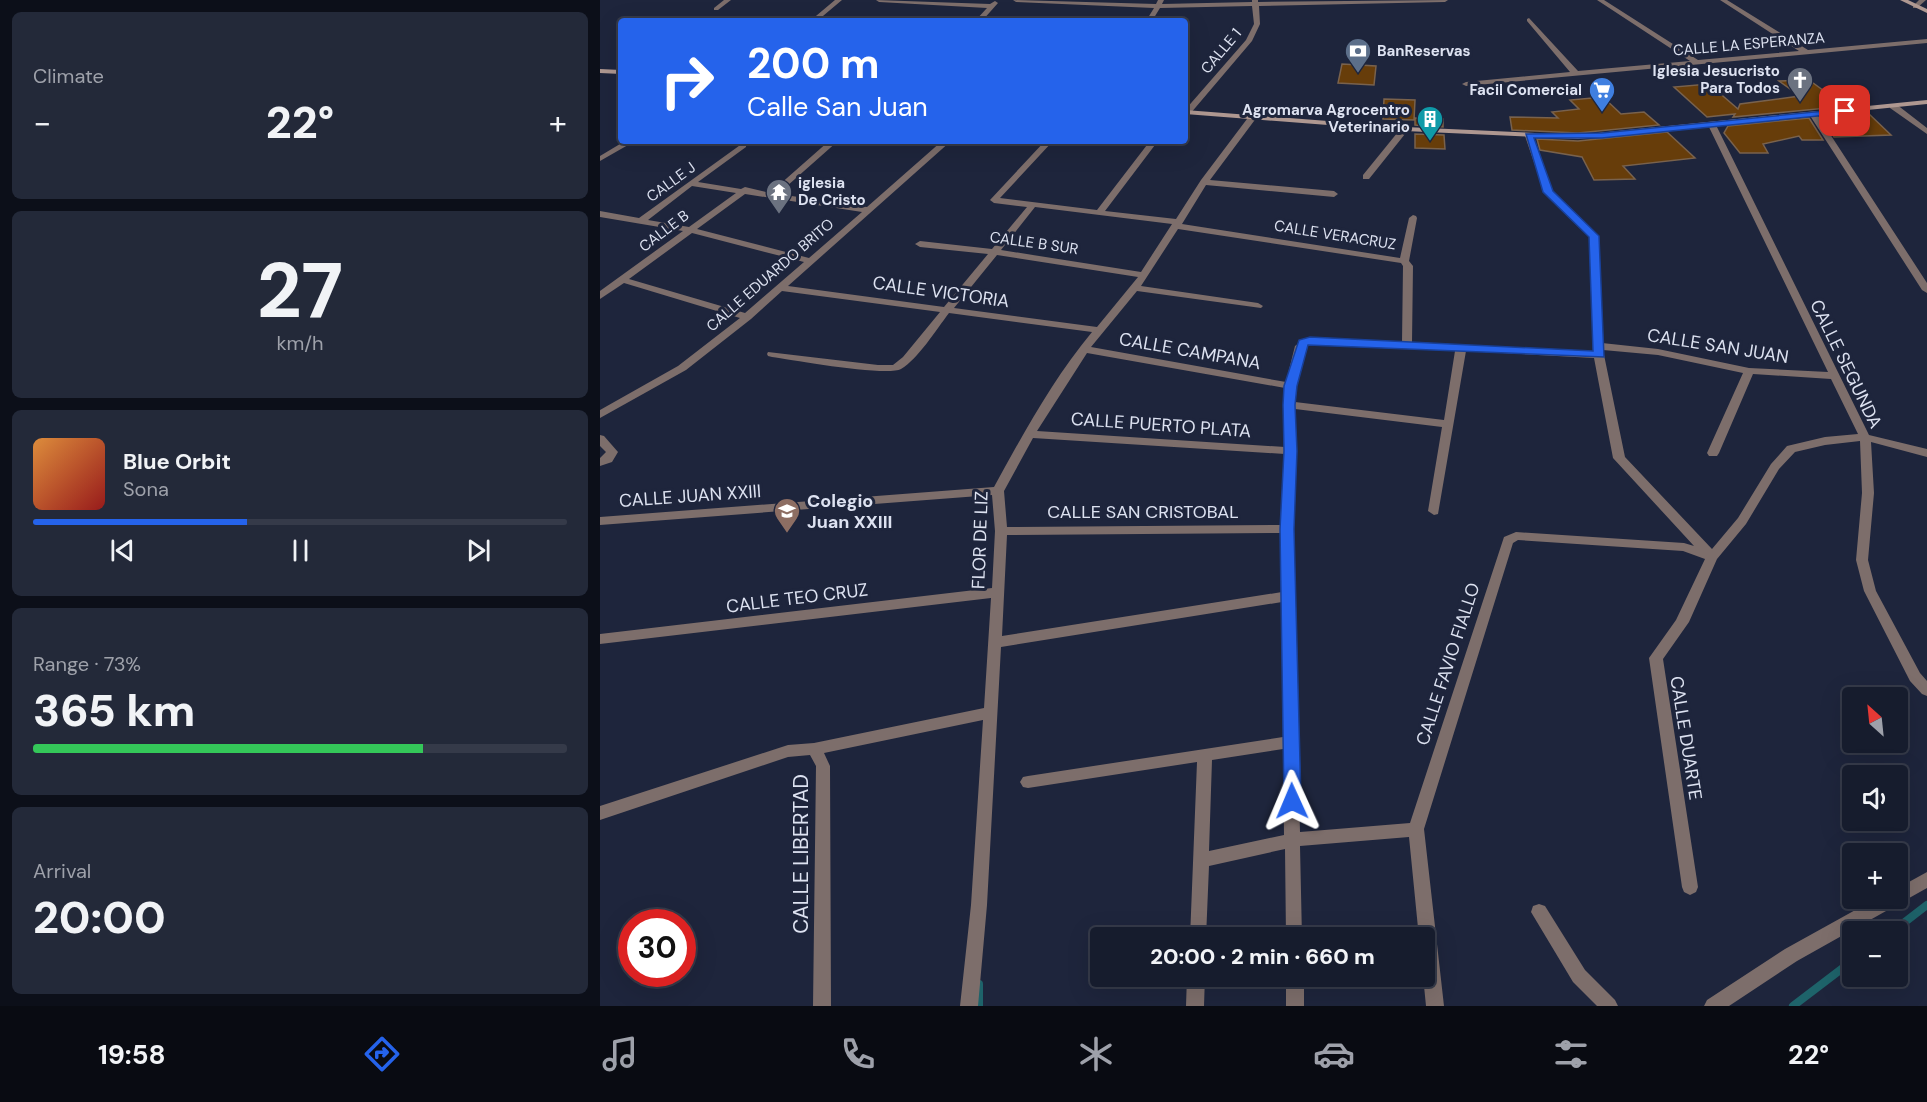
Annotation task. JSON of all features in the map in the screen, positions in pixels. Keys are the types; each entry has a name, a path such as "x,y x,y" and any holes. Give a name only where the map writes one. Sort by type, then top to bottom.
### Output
{"main road":[{"path":"1903,0 1927,11"},
{"path":"600,71 618,72"},
{"path":"1188,112 1405,129 1529,136 1594,136 1927,102"}],"street":[{"path":"716,9 728,0"},
{"path":"817,18 839,0"},
{"path":"879,0 992,6"},
{"path":"981,18 998,0"},
{"path":"1016,0 1160,3 1445,0"},
{"path":"1600,0 1696,62"},
{"path":"1723,0 1806,52"},
{"path":"1915,7 1923,0"},
{"name":"CALLE 1","path":"1188,110 1250,40 1257,24 1256,2"},
{"path":"1151,18 1160,3"},
{"path":"1529,20 1576,74"},
{"name":"CALLE LA ESPERANZA","path":"1466,84 1927,41"},
{"path":"1893,106 1927,132"},
{"path":"1813,114 1927,290"},
{"name":"FLOR DE LIZ","path":"969,1006 979,905 998,592 1001,531 998,490 1029,434 1084,349 1097,330 1135,288 1204,182 1253,117"},
{"name":"CALLE SEGUNDA","path":"1712,125 1865,437 1868,493 1862,560 1870,591 1915,677 1927,690"},
{"path":"1366,177 1405,129"},
{"path":"1529,136 1548,192 1594,236 1599,351 1618,458 1712,557"},
{"path":"600,159 626,144"},
{"path":"773,194 831,144"},
{"name":"CALLE EDUARDO BRITO","path":"600,415 682,368 747,317 944,144"},
{"name":"CALLE VERACRUZ","path":"1046,144 994,200 1178,224 1404,261 1408,266 1407,345"},
{"path":"1099,213 1152,144"},
{"name":"CALLE J","path":"643,219 743,145"},
{"path":"1204,182 1334,194"},
{"path":"693,184 869,210"},
{"name":"CALLE B","path":"600,296 745,190"},
{"path":"772,354 878,369 896,368 907,359 1032,206"},
{"path":"600,214 643,219 810,261"},
{"path":"1404,261 1413,218"},
{"name":"CALLE B SUR","path":"920,244 1144,274"},
{"path":"623,280 747,317"},
{"name":"CALLE VICTORIA","path":"780,288 947,308 1097,330"},
{"path":"1135,288 1258,306"},
{"name":"CALLE SAN JUAN","path":"1290,386 1303,342 1310,340 1461,348 1658,352 1749,371 1834,376"},
{"path":"1434,511 1461,348"},
{"name":"CALLE CAMPANA","path":"1084,349 1290,386"},
{"path":"1713,453 1749,371"},
{"path":"1290,386 1291,451 1287,529 1287,596 1292,742 1294,927"},
{"path":"1289,405 1448,424"},
{"name":"CALLE PUERTO PLATA","path":"1029,434 1291,451"},
{"name":"CALLE DUARTE","path":"1690,887 1656,658 1682,622 1712,557 1742,521 1775,467 1791,449 1825,441 1865,437 1927,453"},
{"path":"600,439 612,452 608,459 600,462"},
{"name":"CALLE JUAN XXIII","path":"600,521 998,490"},
{"name":"CALLE SAN CRISTOBAL","path":"1001,531 1287,529"},
{"name":"CALLE FAVIO FIALLO","path":"1435,1006 1416,829 1508,540 1516,536 1684,547 1712,557"},
{"name":"CALLE TEO CRUZ","path":"600,639 998,592"},
{"path":"994,643 1287,596"},
{"path":"814,749 990,713"},
{"path":"1028,782 1292,742"},
{"name":"CALLE LIBERTAD","path":"600,813 788,751 814,749 823,766 822,1006"},
{"path":"1199,927 1203,860 1205,757"},
{"path":"1203,860 1293,840 1416,829"},
{"path":"1908,891 1927,879"},
{"path":"1713,1006 1791,955 1876,909"},
{"path":"1539,912 1579,976 1609,1006"},
{"path":"1195,1006 1196,987"},
{"path":"1295,987 1295,1006"}],"building":[{"name":"BanReservas","path":"1342,64 1376,66 1374,85 1338,83"},
{"path":"1809,80 1827,93 1846,92 1859,105 1733,117 1735,114 1707,117 1674,87 1709,84 1738,109 1740,104 1800,96 1779,81"},
{"path":"1603,97 1621,114 1644,112 1659,125 1578,133 1512,130 1510,117 1558,118 1552,112 1579,109 1570,100"},
{"path":"1384,99 1415,100 1414,120 1383,119"},
{"path":"1867,112 1891,135 1834,137 1822,117"},
{"path":"1415,118 1443,119 1443,127 1415,125"},
{"path":"1809,118 1823,140 1802,140 1799,136 1763,144 1768,153 1740,153 1724,133 1728,126"},
{"path":"1667,132 1695,158 1623,166 1635,179 1594,180 1582,157 1540,150 1537,139 1578,141"},
{"name":"Agromarva Agrocentro Veterinario","path":"1415,134 1444,135 1445,149 1415,148"}],"waterway":[{"path":"1906,921 1927,905"},
{"path":"1793,1006 1842,969"},
{"path":"979,984 979,1006"}],"place":[{"name":"BanReservas","path":"1358,74"},
{"name":"Iglesia Jesucristo Para Todos","path":"1800,103"},
{"name":"Facil Comercial","path":"1602,113"},
{"name":"Agromarva Agrocentro Veterinario","path":"1430,142"},
{"name":"iglesia De Cristo","path":"779,215"},
{"name":"Colegio Juan XXIII","path":"787,534"}],"route":[{"path":"1292,801 1287,596 1287,529 1291,451 1289,405 1290,386 1303,342 1310,340 1600,355 1597,346 1594,236 1548,192 1529,136 1602,135 1845,111"}]}
